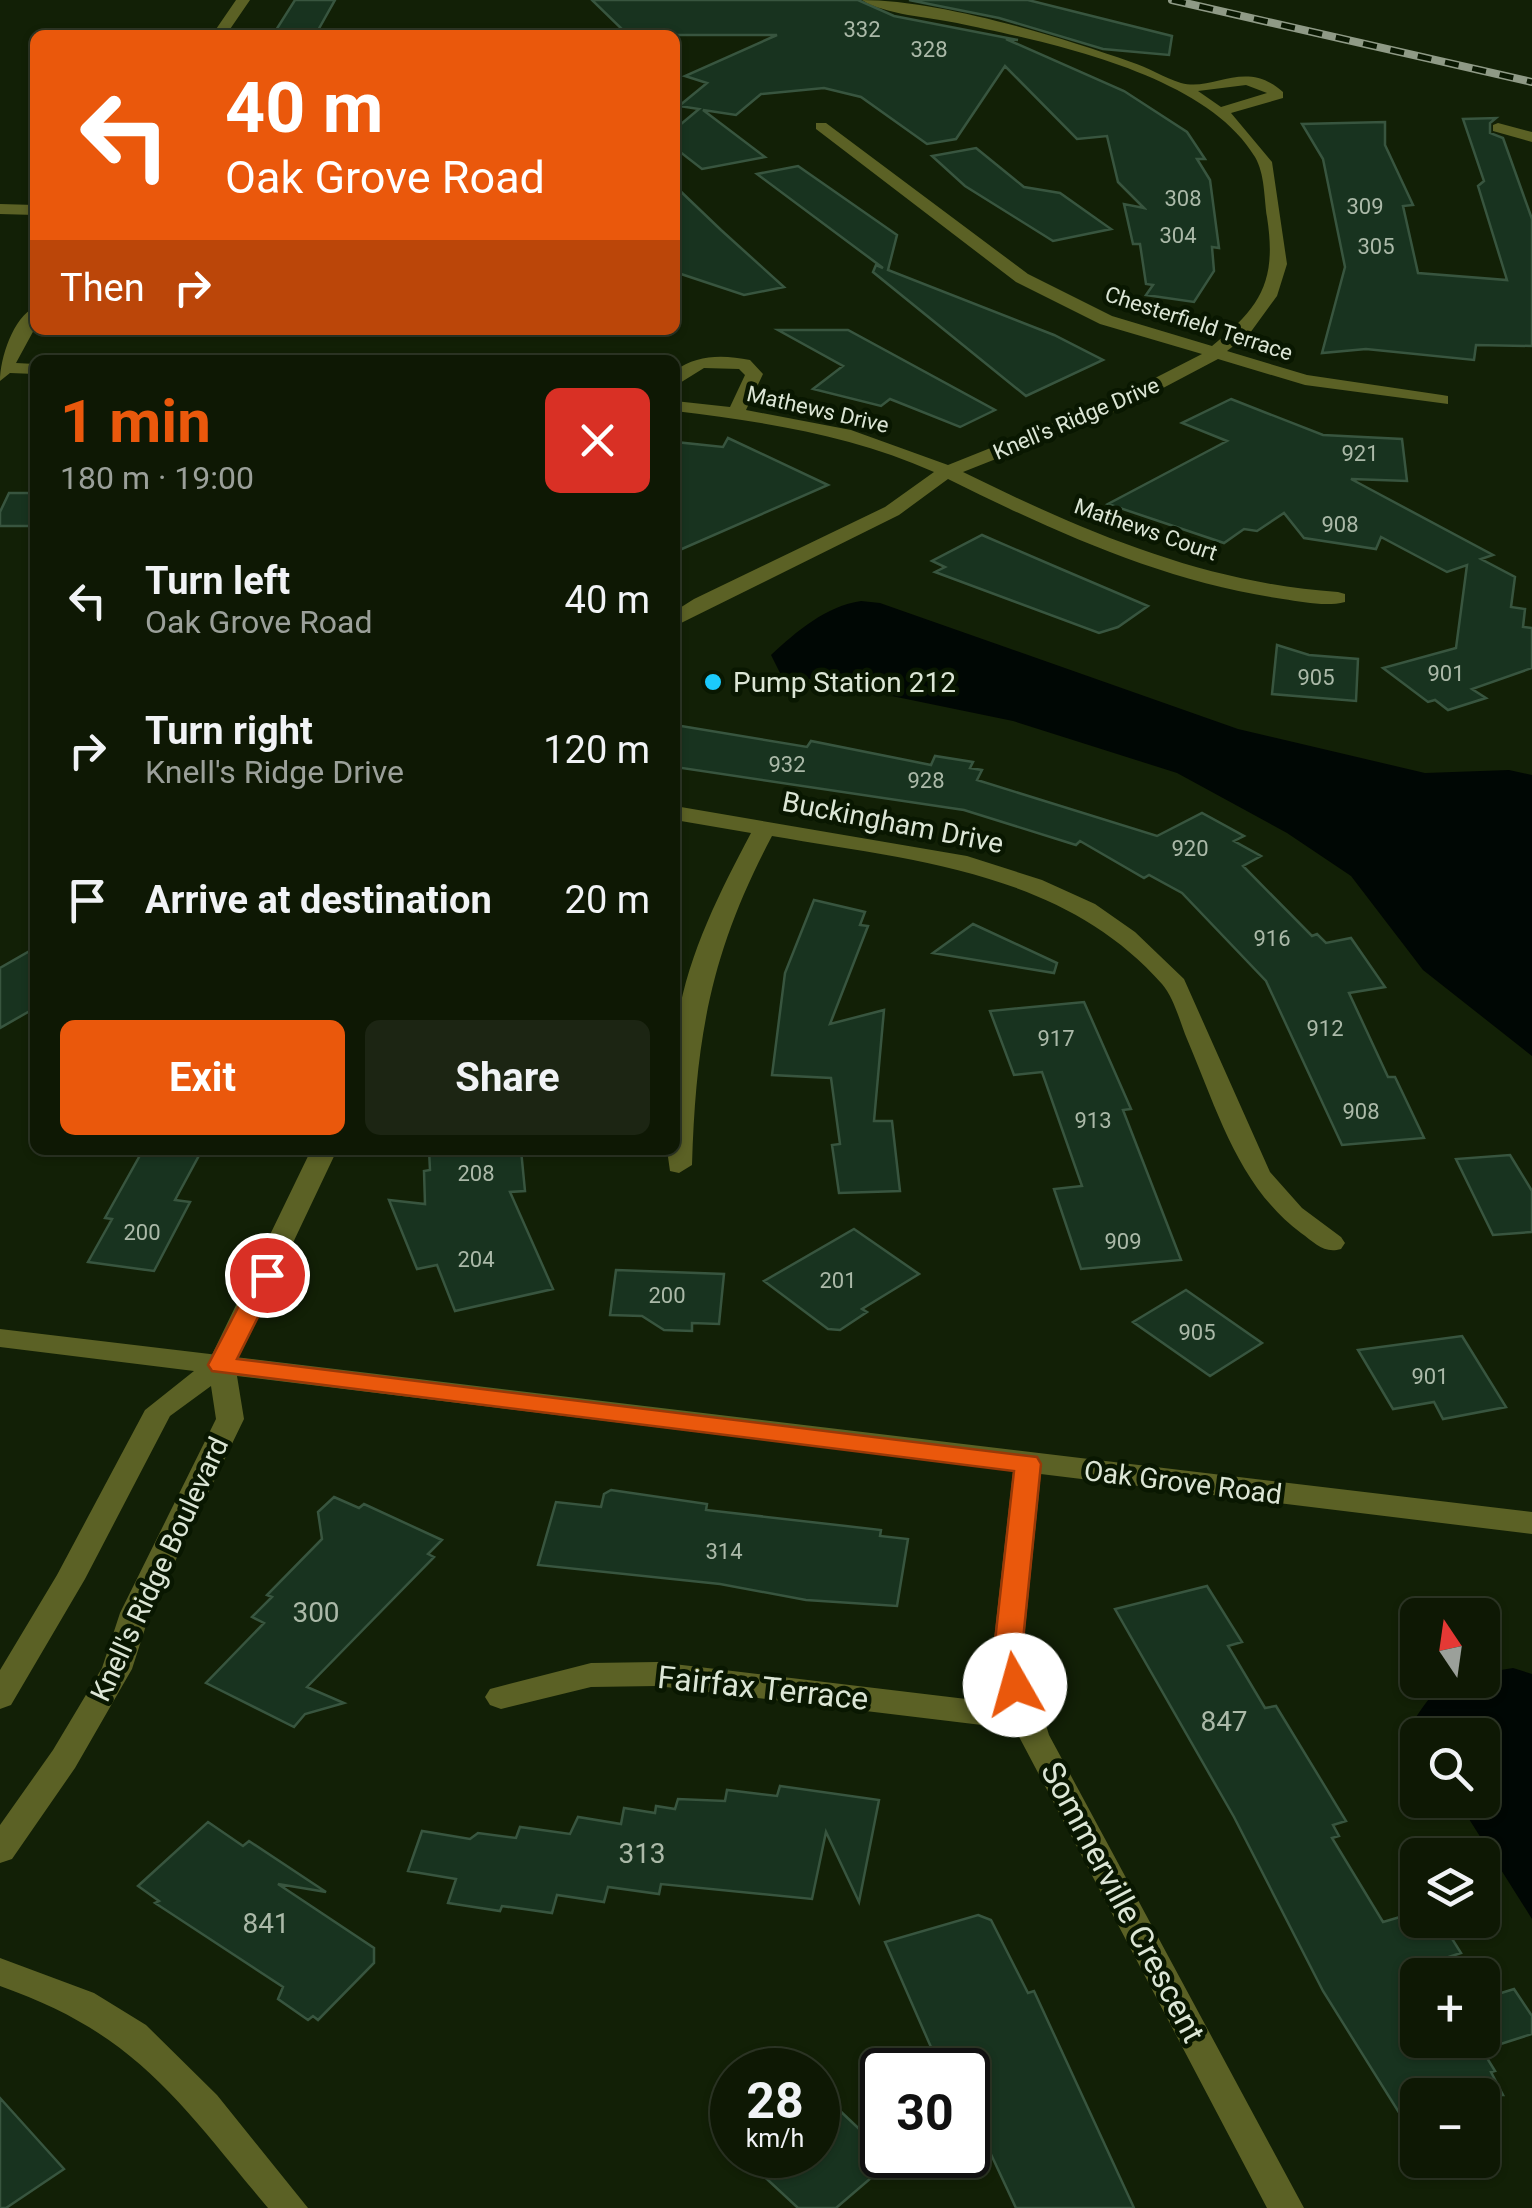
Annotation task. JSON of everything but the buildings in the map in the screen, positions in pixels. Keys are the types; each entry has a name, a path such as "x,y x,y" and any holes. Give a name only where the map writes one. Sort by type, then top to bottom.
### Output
{"street":[{"path":"222,30 243,0"},
{"name":"Knell's Ridge Drive","path":"680,617 781,561 893,510 947,472 1104,410 1211,353 1243,330 1268,300 1280,270 1263,158 1239,126 1220,112 1146,72 1074,49 869,0"},
{"path":"1182,89 1246,82 1263,84 1278,95 1220,112"},
{"name":"Chesterfield Terrace","path":"821,126 1040,288 1106,320 1305,380 1442,400"},
{"path":"1498,128 1532,137"},
{"path":"0,209 30,210"},
{"path":"2,372 30,321"},
{"path":"680,375 686,367 702,362 744,364 754,374 736,414"},
{"path":"2,372 30,369"},
{"name":"Mathews Drive","path":"680,407 844,434 947,472"},
{"name":"Mathews Court","path":"947,472 1052,522 1226,584 1274,594 1338,598"},
{"name":"Buckingham Drive","path":"680,814 930,855 1002,873 1086,909 1127,937 1176,984 1258,1175 1293,1214 1332,1243"},
{"path":"680,1120 688,1014 708,944 764,828"},
{"path":"0,1697 70,1579 158,1410 221,1365 322,1155"},
{"path":"679,1155 679,1165"},
{"name":"Oak Grove Road","path":"0,1338 1532,1524"},
{"name":"Knell's Ridge Boulevard","path":"0,1850 64,1759 117,1669 134,1613 230,1419 221,1365"},
{"name":"Sommerville Crescent","path":"1028,1464 1008,1650 1027,1718 1286,2208"},
{"name":"Fairfax Terrace","path":"500,1697 591,1674 657,1674 1027,1718"},
{"path":"0,1972 63,1994 109,2018 167,2066 290,2208"}],"shaded area":[{"path":"861,601 880,603 1238,729 1425,773 1509,770 1532,775 1532,1056 1423,970 1351,876 1287,833 1177,773 1013,721 780,673 771,655 781,646 824,614"},
{"path":"1513,1668 1532,1674 1532,1919 1500,1868 1500,1838 1481,1838 1468,1818 1500,1818 1500,1718 1416,1718 1431,1698 1500,1698 1500,1670"}],"railway":[{"path":"1172,0 1532,82"}],"place":[{"name":"Pump Station 212","path":"713,682"}],"route":[{"path":"267,1275 221,1365 1028,1464 1008,1650 1015,1685"}]}
